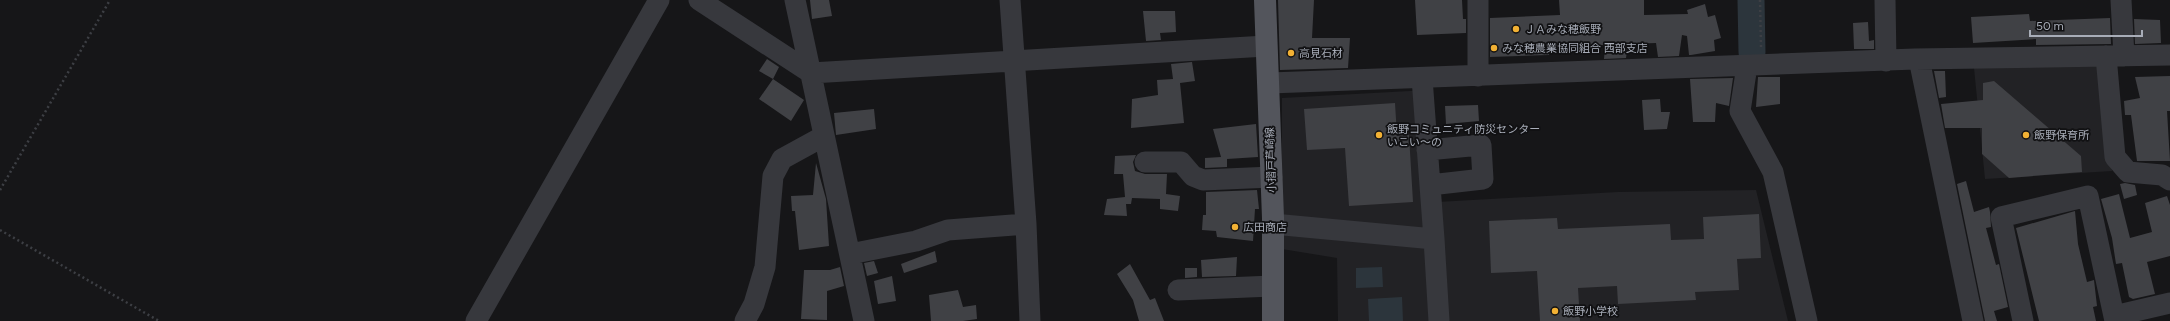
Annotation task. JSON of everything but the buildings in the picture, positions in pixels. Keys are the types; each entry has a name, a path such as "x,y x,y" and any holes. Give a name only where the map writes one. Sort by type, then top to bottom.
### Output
{"main road":[{"name":"小摺戸芦崎線","path":"1265,0 1272,177 1273,321"}],"street":[{"path":"476,321 659,0"},
{"path":"699,0 811,73 1266,46"},
{"path":"795,0 864,321"},
{"path":"1010,0 1026,224 1030,321"},
{"path":"1478,0 1478,76"},
{"path":"1885,0 1886,61"},
{"path":"2121,0 2115,56 2114,157 2128,172 2162,175 2170,180"},
{"path":"1269,84 1919,59 2170,55"},
{"path":"1919,59 1973,321"},
{"path":"1754,66 1740,111 1773,172 1807,321"},
{"path":"1422,78 1439,321"},
{"path":"745,321 754,304 765,267 773,176 782,159 824,136"},
{"path":"1427,150 1481,145 1483,179 1430,185"},
{"path":"1145,162 1181,162 1193,176 1203,180 1272,177"},
{"path":"2023,321 2001,217 2088,196 2114,318 2170,303"},
{"path":"850,254 916,241 948,230 1026,224"},
{"path":"1273,224 1434,239"},
{"path":"1178,290 1273,286"}],"path":[{"path":"0,190 110,0"},
{"path":"1754,66 1760,0"},
{"path":"0,230 159,321"}],"shaded area":[{"path":"2101,65 2112,171 1985,179 1974,68"},
{"path":"1428,90 1437,202 1618,192 1756,190 1788,321 1338,321 1337,258 1282,249 1282,98"},
{"path":"1382,267 1383,287 1356,288 1356,268"},
{"path":"1402,297 1403,321 1369,321 1368,299"}],"waterway":[{"path":"1751,0 1752,52"}],"place":[{"name":"ＪＡみな穂飯野","path":"1516,29"},
{"name":"みな穂農業協同組合 西部支店","path":"1494,48"},
{"name":"高見石材","path":"1291,53"},
{"name":"飯野コミュニティ防災センター いこい～の","path":"1379,135"},
{"name":"飯野保育所","path":"2026,135"},
{"name":"広田商店","path":"1235,227"},
{"name":"飯野小学校","path":"1555,311"}]}
